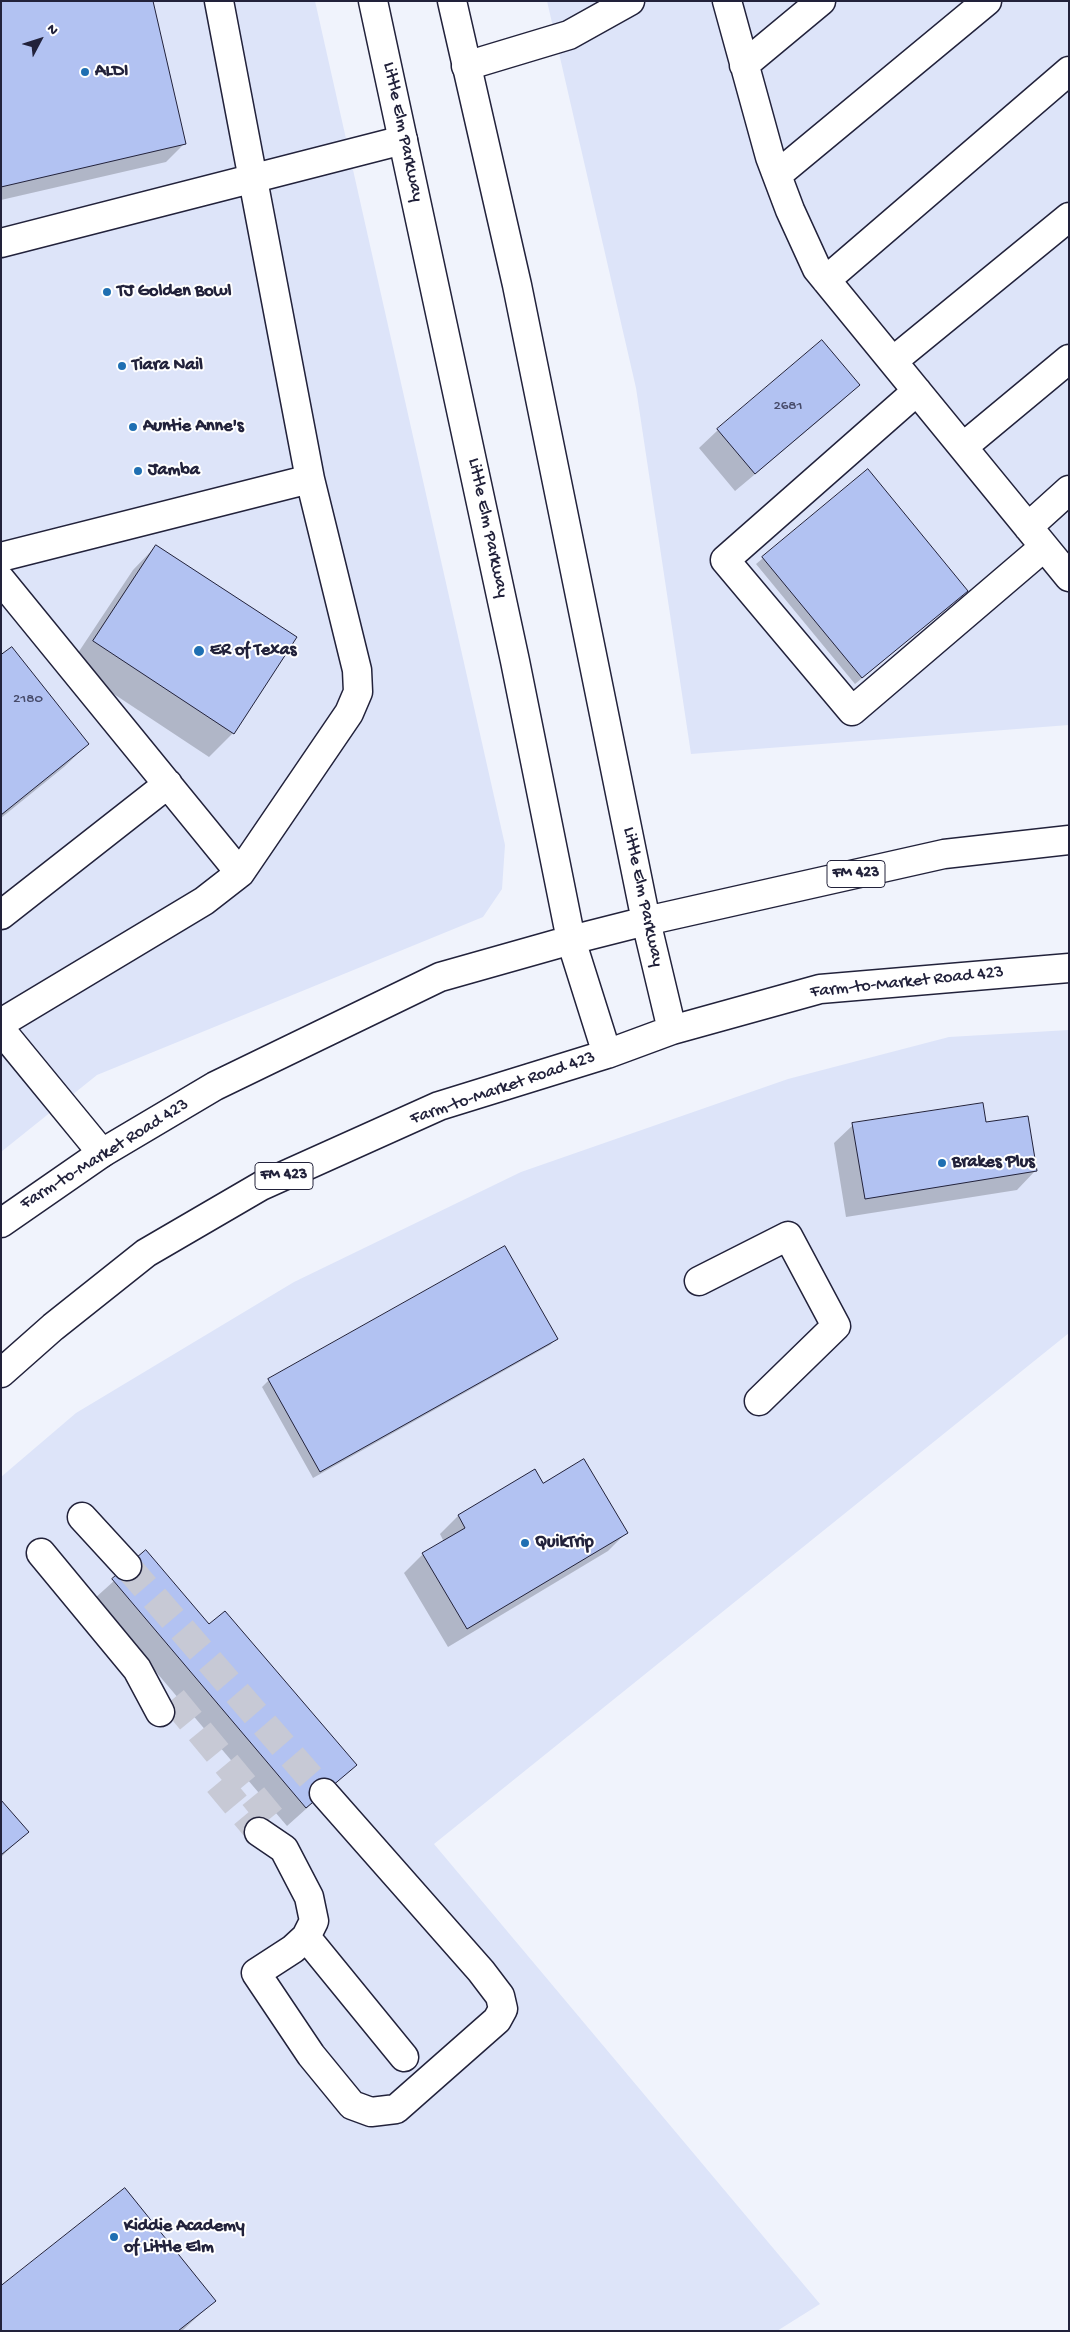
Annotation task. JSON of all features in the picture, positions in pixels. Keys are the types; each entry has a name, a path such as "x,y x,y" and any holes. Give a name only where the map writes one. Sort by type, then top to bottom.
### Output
{"main road":[{"path":"1,1023 204,901 240,873 349,713 358,692 357,670 310,478 219,1"},
{"name":"Little Elm Parkway","path":"373,1 516,662 571,940 607,1054"},
{"name":"Little Elm Parkway","path":"452,1 518,285 646,921 672,1030"},
{"path":"466,66 569,35 630,1"},
{"path":"727,1 770,157 790,210 817,269 1069,577"},
{"path":"744,65 821,1"},
{"path":"777,175 987,1"},
{"path":"826,280 1069,71"},
{"path":"1,243 403,140"},
{"path":"893,361 1069,217"},
{"path":"963,447 1069,359"},
{"path":"917,391 724,560 852,711 1036,537 1069,490"},
{"path":"1,557 310,478"},
{"path":"1,580 240,873"},
{"path":"1,915 168,784"},
{"name":"Farm-to-Market Road 423","path":"1,1223 102,1153 215,1086 440,977 646,921 944,854 1069,840"},
{"name":"Farm-to-Market Road 423","path":"1,1373 53,1327 146,1253 261,1186 439,1106 607,1054 672,1030 820,989 1069,968"},
{"path":"1,1030 102,1153"},
{"path":"700,1281 788,1236 836,1326 759,1401"},
{"path":"82,1517 127,1566"},
{"path":"41,1553 166,1706"},
{"path":"266,1827 284,1850 308,1897 314,1922 306,1937 293,1949 256,1973 311,2055 352,2105 371,2112 396,2109 482,2035 497,2020 503,2009 500,1996 481,1971 324,1793"},
{"path":"306,1937 404,2056"}],"shaded area":[{"path":"1,1 315,1 505,845 502,889 483,917 97,1075 1,1152"},
{"path":"547,1 1069,1 1069,725 691,754 636,388"},
{"path":"1069,1030 1069,1333 434,1844 820,2304 777,2331 1,2331 1,1477 76,1413 294,1282 521,1172 788,1079 949,1037"}],"building":[{"name":"ALDI","path":"1,1 153,1 186,144 1,187"},
{"path":"822,340 860,385 755,474 717,429"},
{"path":"868,469 968,591 862,678 762,557"},
{"path":"156,545 297,637 234,734 93,641"},
{"path":"12,647 89,744 1,815 1,655"},
{"path":"983,1103 986,1122 1028,1116 1037,1171 865,1199 852,1123"},
{"path":"505,1246 558,1339 320,1472 268,1379"},
{"name":"QuikTrip","path":"584,1459 628,1533 467,1629 422,1553 465,1528 458,1515 535,1469 543,1483"},
{"path":"146,1550 209,1624 225,1611 357,1765 306,1808 112,1579"},
{"path":"1,1800 29,1832 1,1855"},
{"name":"Kiddie Academy of Little Elm","path":"125,2188 216,2301 178,2331 1,2331 1,2286"}],"tunnel":[{"path":"127,1566 324,1793"},
{"path":"173,1699 274,1821"},
{"path":"218,1783 259,1832"}],"place":[{"name":"ALDI","path":"85,72"},
{"name":"TJ Golden Bowl","path":"107,292"},
{"name":"Tiara Nail","path":"122,366"},
{"name":"Auntie Anne's","path":"133,427"},
{"name":"Jamba","path":"138,471"},
{"name":"ER of Texas","path":"199,651"},
{"name":"Brakes Plus","path":"942,1163"},
{"name":"QuikTrip","path":"525,1543"},
{"name":"Kiddie Academy of Little Elm","path":"114,2237"}]}
